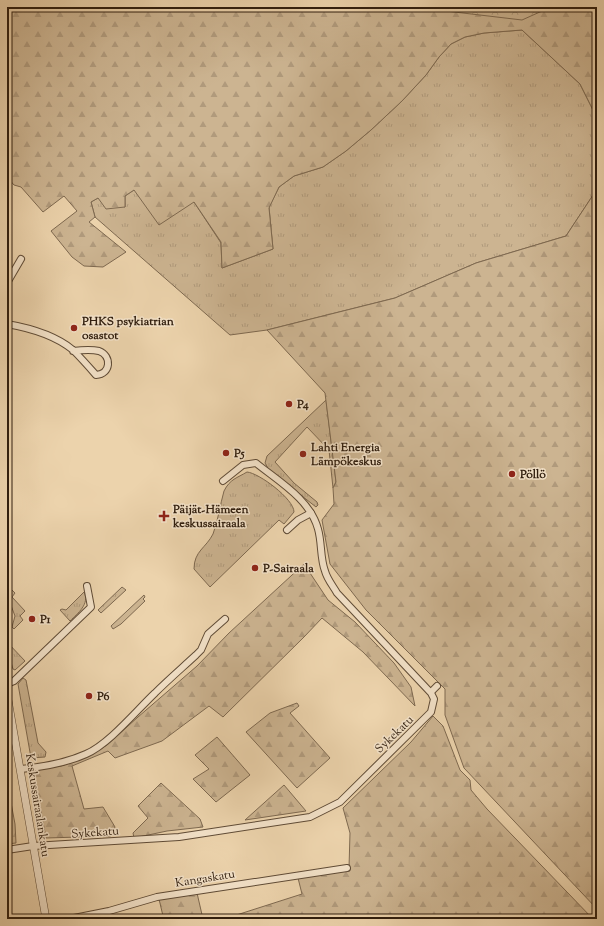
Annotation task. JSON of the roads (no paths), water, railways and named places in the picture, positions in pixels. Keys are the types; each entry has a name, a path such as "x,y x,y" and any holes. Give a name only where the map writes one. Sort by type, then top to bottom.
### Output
{"street":[{"path":"7,283 20,259"},
{"path":"7,324 51,337 73,351 96,375 102,374 107,369 108,363 101,352 93,350 73,351"},
{"path":"223,481 243,465 256,463 302,501 311,513 318,529 322,562 325,573 337,593 431,692 437,686"},
{"path":"288,530 298,520 311,513"},
{"path":"7,684 14,681 91,607 87,586"},
{"path":"21,769 58,763 87,754 96,749 160,687 201,650 208,634 215,626 219,625 223,618"},
{"name":"Sykekatu","path":"7,850 33,846 179,837 310,817 340,802 427,718 434,704 434,699 431,692"},
{"name":"Keskussairaalankatu","path":"7,694 46,919"},
{"name":"Kangaskatu","path":"69,919 109,912 157,897 346,868"}],"place":[{"name":"PHKS psykiatrian osastot","path":"74,328"},
{"name":"P4","path":"289,404"},
{"name":"P5","path":"226,453"},
{"name":"Lahti Energia Lämpökeskus","path":"303,454"},
{"name":"Pöllö","path":"512,474"},
{"name":"Päijät-Hämeen keskussairaala","path":"164,516"},
{"name":"P-Sairaala","path":"255,568"},
{"name":"P1","path":"32,619"},
{"name":"P6","path":"89,696"}]}
